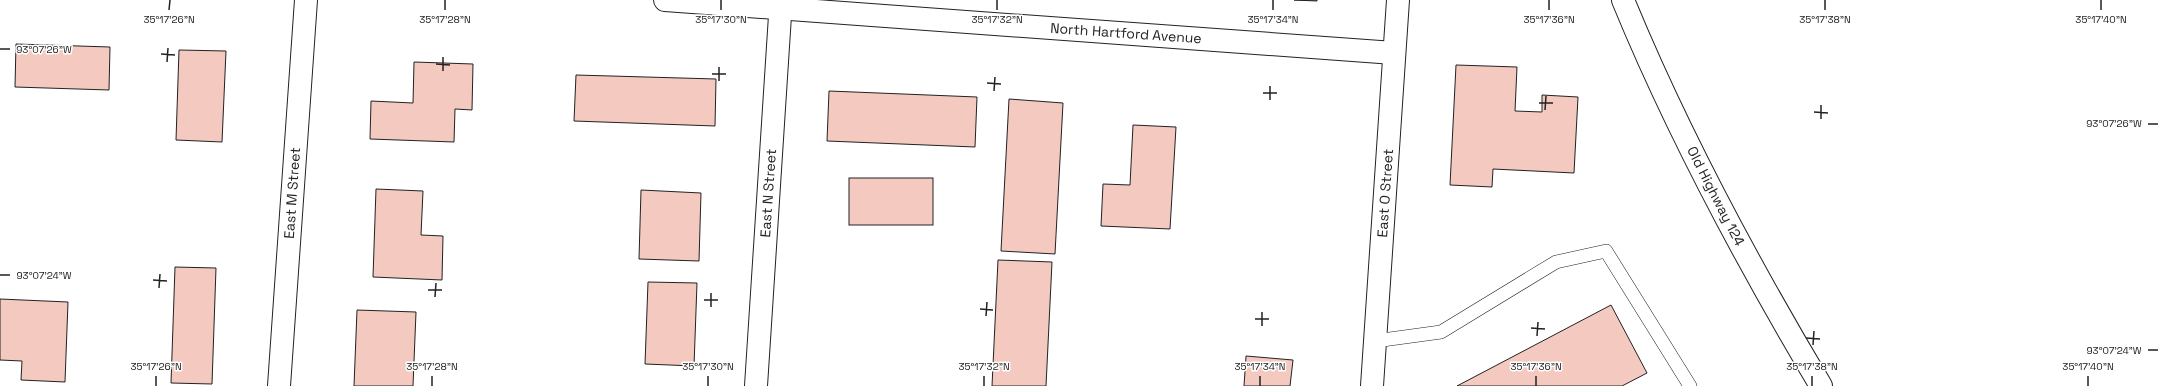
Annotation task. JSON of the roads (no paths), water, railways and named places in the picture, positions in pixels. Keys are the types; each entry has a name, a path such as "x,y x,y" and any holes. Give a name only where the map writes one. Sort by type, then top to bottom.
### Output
{"street":[{"name":"East M Street","path":"279,386 306,0"},
{"name":"North Hartford Avenue","path":"665,0 781,4 1394,54"},
{"name":"East O Street","path":"1372,386 1398,0"},
{"name":"Old Highway 124","path":"1623,0 1665,98 1735,236 1821,386"},
{"name":"East N Street","path":"756,386 781,4"}],"lane":[{"path":"1375,341 1440,332 1556,262 1606,251 1690,386"}]}
